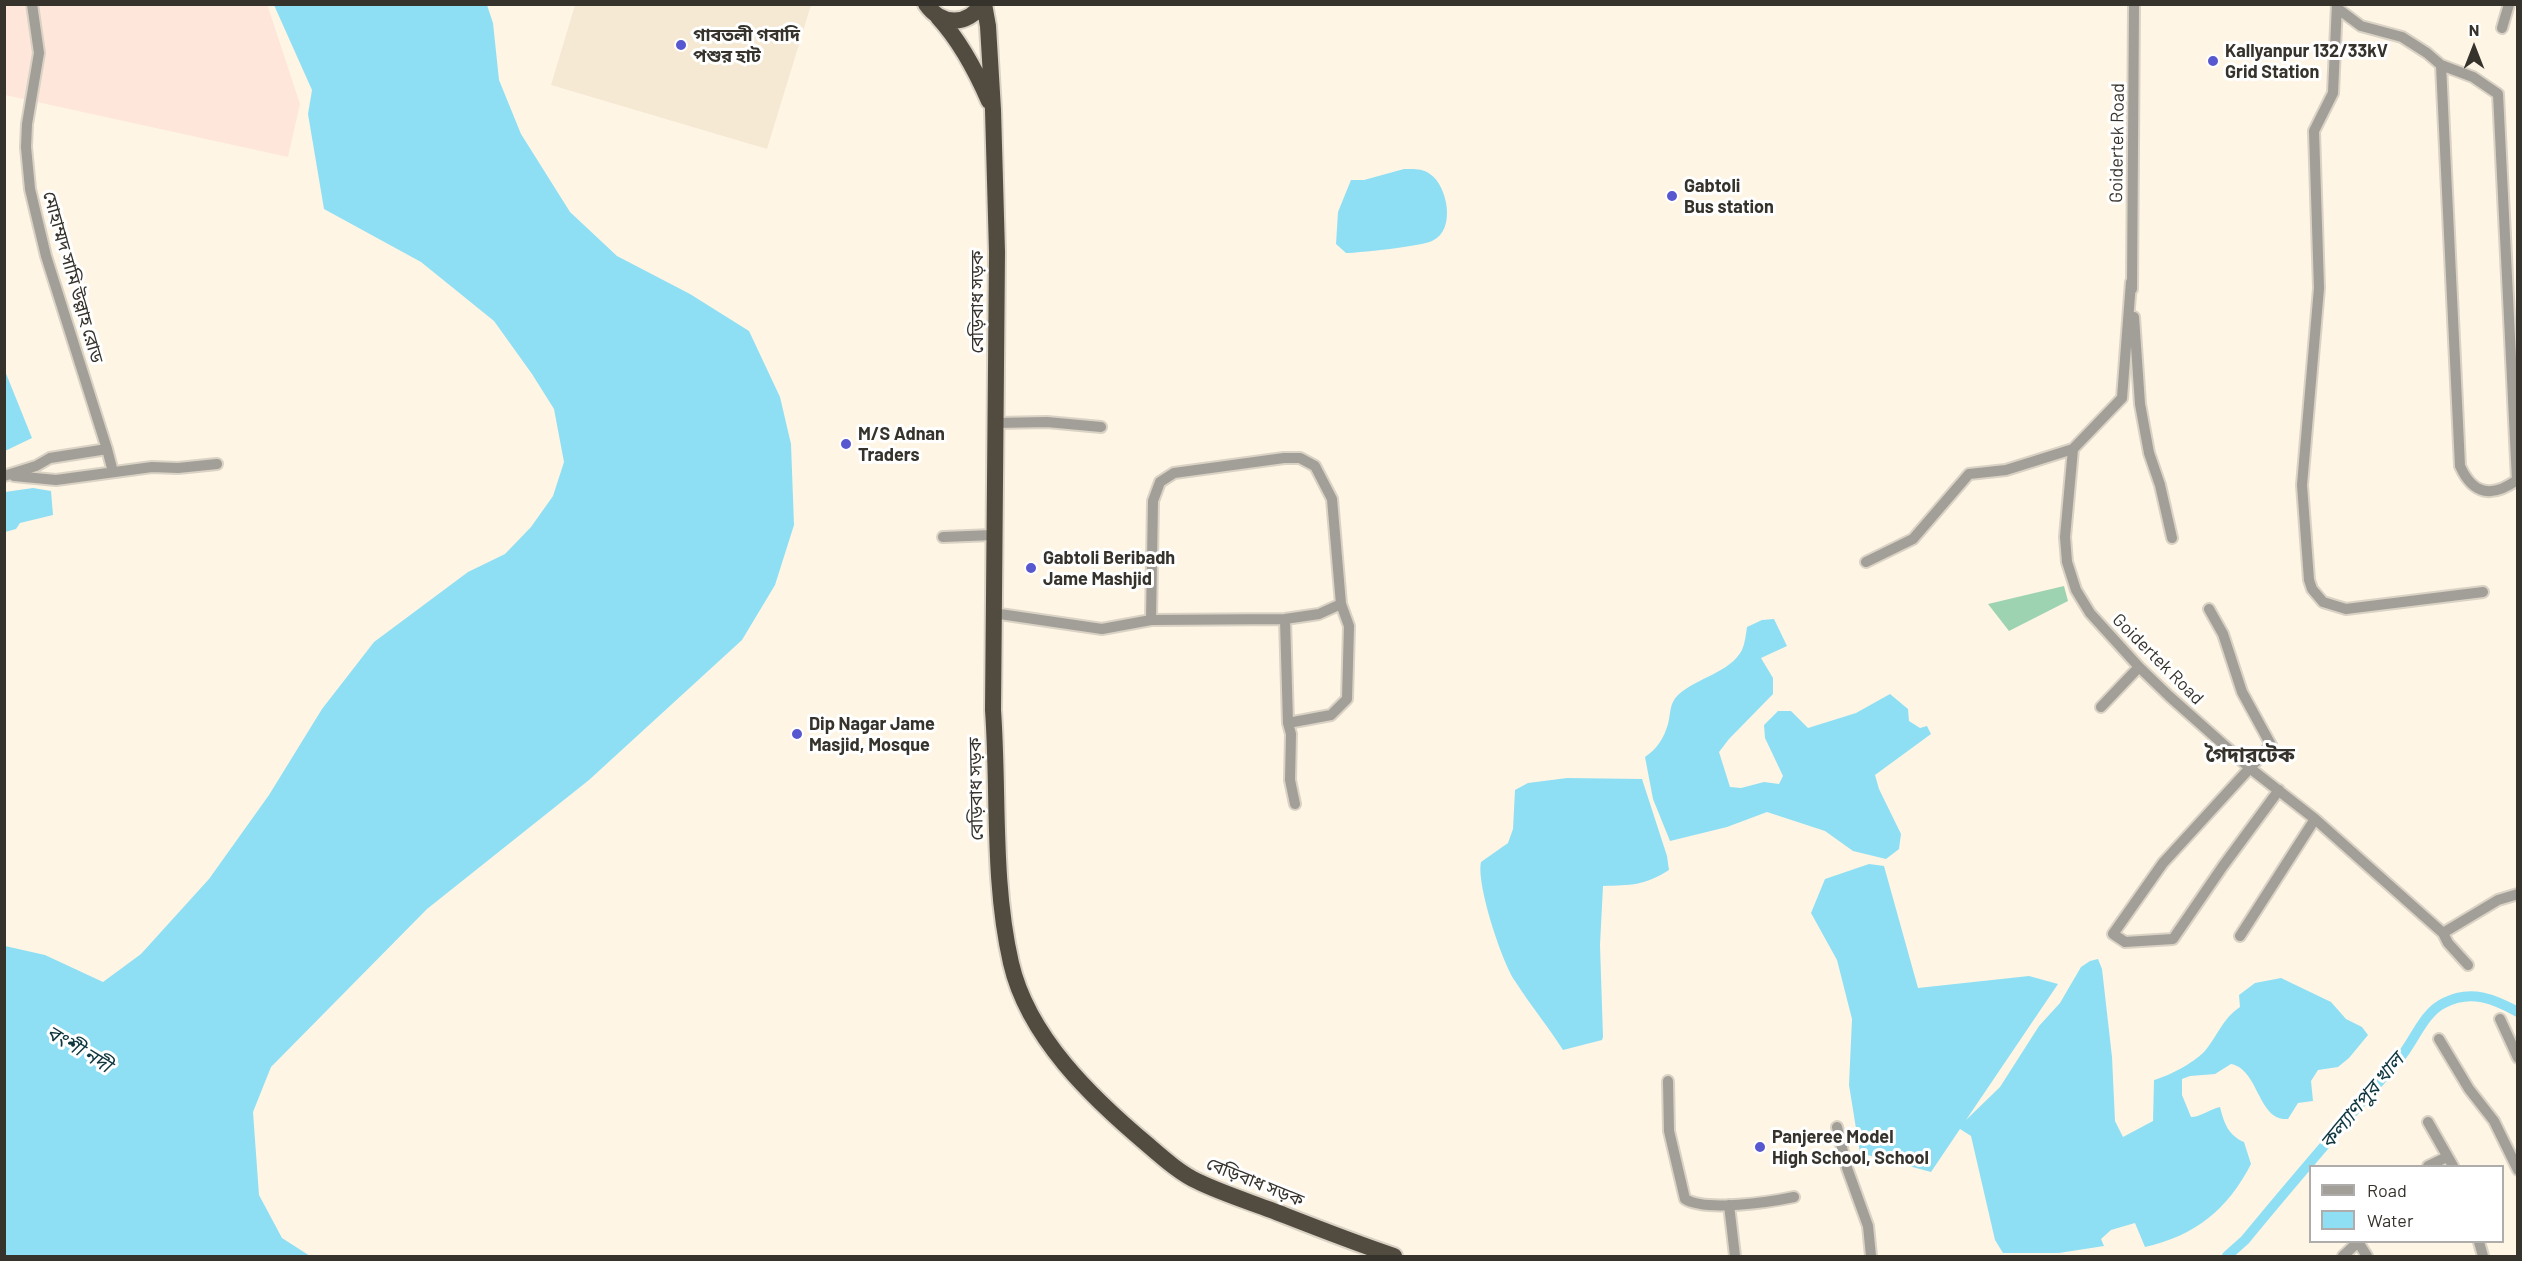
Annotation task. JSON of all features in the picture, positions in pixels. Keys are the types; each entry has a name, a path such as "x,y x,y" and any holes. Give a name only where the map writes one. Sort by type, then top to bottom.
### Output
{"highway":[{"path":"932,11 948,21 959,21 969,18 983,4"},
{"name":"বেড়িবাধ সড়ক","path":"983,4 988,27 993,110 997,252 993,535 993,710 997,763 997,853 999,890 1011,965 1030,1009 1061,1059 1124,1125 1159,1155 1197,1182 1394,1257"},
{"name":"বেড়িবাধ সড়ক","path":"932,11 952,32 993,110"}],"street":[{"name":"মোহাম্মদ সামি উল্লাহ রোড","path":"32,4 39,53 27,124 26,147 30,189 46,256 113,472"},
{"name":"Goidertek Road","path":"2134,4 2135,134 2131,282 2122,398 2073,449 2065,537 2067,562 2076,590 2090,613 2139,667 2251,769 2315,819 2443,933 2448,943 2468,965"},
{"path":"2502,28 2510,4"},
{"path":"2337,6 2361,26 2402,37 2441,65 2473,77 2498,94 2517,480 2505,489 2482,491 2475,488 2464,476 2460,466 2441,65"},
{"path":"2337,6 2333,93 2314,131 2319,288 2302,484 2309,580 2312,589 2323,602 2346,609 2483,592"},
{"name":"Goidertek Road","path":"2131,282 2140,404 2149,453 2160,485 2172,538"},
{"path":"996,423 1047,422 1101,427"},
{"path":"6,476 36,466 50,458 107,449"},
{"path":"1866,562 1913,539 1969,474 2006,470 2073,449"},
{"path":"1151,620 1153,501 1160,482 1174,473 1284,458 1300,458 1315,466 1332,499 1341,604 1349,626 1347,699 1331,715 1288,723"},
{"path":"6,476 56,480 152,467 178,468 217,464"},
{"path":"943,537 993,535"},
{"path":"993,613 1101,629 1151,620 1285,619 1319,614 1341,604"},
{"path":"2208,609 2223,634 2242,692 2271,745 2163,863 2113,934 2125,942 2173,939 2279,790"},
{"path":"1285,619 1288,723 1291,734 1290,780 1295,804"},
{"path":"2101,708 2139,667"},
{"path":"2240,936 2315,819"},
{"path":"2443,933 2498,900 2517,894"},
{"path":"2500,1019 2517,1058"},
{"path":"2439,1040 2469,1089 2494,1121 2517,1170"},
{"path":"1668,1082 1669,1131 1685,1199 1729,1205 1757,1204 1794,1197"},
{"path":"2428,1122 2450,1162"},
{"path":"1837,1127 1847,1168 1868,1226 1871,1257"},
{"path":"1729,1205 1735,1257"},
{"path":"2343,1257 2357,1243"},
{"path":"2359,1243 2367,1257"}],"shaded area":[{"path":"267,4 300,104 288,157 5,95 5,5"},
{"name":"গাবতলী গবাদি পশুর হাট","path":"575,5 811,5 767,149 551,85"}],"green space":[{"path":"2064,586 2068,601 2009,631 1988,604"}],"water":[{"name":"বংশী নদী","path":"274,5 487,5 493,23 499,80 521,134 570,212 617,256 690,294 749,331 780,397 791,444 794,525 775,585 742,640 589,780 427,909 271,1067 253,1112 259,1195 282,1238 310,1256 5,1256 5,946 45,955 103,982 141,954 209,879 269,795 322,709 374,642 468,572 505,554 531,527 553,496 564,462 554,409 494,321 421,262 324,209 308,114 312,90"},
{"path":"1404,169 1427,172 1441,188 1445,197 1447,218 1440,235 1432,241 1416,245 1346,253 1336,244 1338,212 1351,180 1364,180"},
{"path":"5,371 32,438 4,451"},
{"path":"33,488 51,491 53,515 20,523 16,529 5,532 5,492"},
{"path":"1774,619 1787,646 1761,658 1773,678 1773,694 1719,752 1730,787 1741,788 1764,782 1779,784 1783,776 1765,738 1764,725 1778,711 1791,711 1808,728 1856,713 1890,694 1908,709 1909,721 1920,728 1927,726 1931,734 1875,775 1879,789 1901,834 1899,849 1886,859 1853,851 1825,831 1767,812 1727,827 1670,841 1653,799 1645,757 1662,738 1675,698 1685,689 1721,670 1737,658 1743,647 1747,627 1762,620"},
{"path":"1567,778 1642,779 1667,856 1669,870 1637,884 1603,886 1600,945 1603,1037 1602,1040 1563,1050 1510,971 1491,923 1480,873 1481,862 1508,843 1513,829 1515,790 1528,783"},
{"path":"1869,864 1884,866 1918,988 2029,976 2058,984 1966,1120 2000,1087 2039,1026 2060,1003 2081,967 2098,959 2102,969 2112,1057 2115,1121 2123,1137 2153,1121 2154,1080 2180,1069 2204,1052 2225,1022 2240,1007 2239,995 2255,983 2281,978 2331,1002 2346,1019 2362,1027 2368,1035 2349,1058 2338,1067 2318,1070 2311,1081 2313,1101 2298,1103 2288,1119 2278,1118 2270,1112 2248,1075 2231,1064 2215,1074 2182,1079 2182,1095 2191,1117 2220,1107 2228,1128 2234,1136 2244,1142 2251,1164 2221,1207 2194,1228 2179,1236 2145,1247 2135,1223 2111,1230 2101,1239 2104,1246 2059,1253 2003,1253 1995,1240 1971,1136 1960,1129 1931,1172 1860,1153 1849,1085 1852,1019 1837,960 1811,913 1825,879"}],"waterway":[{"name":"কল্যাণপুর খাল","path":"2227,1256 2245,1240 2399,1059 2424,1021 2437,1008 2454,999 2473,996 2500,1003 2518,1012"}],"place":[{"name":"গাবতলী গবাদি পশুর হাট","path":"681,45"},
{"name":"Kallyanpur 132/33kV Grid Station","path":"2213,61"},
{"name":"Gabtoli Bus station","path":"1672,196"},
{"name":"M/S Adnan Traders","path":"846,444"},
{"name":"Gabtoli Beribadh Jame Mashjid","path":"1031,568"},
{"name":"Dip Nagar Jame Masjid, Mosque","path":"797,734"},
{"name":"Panjeree Model High School, School","path":"1760,1147"}],"district":[{"name":"গৈদারটেক","path":"2250,755"}]}
